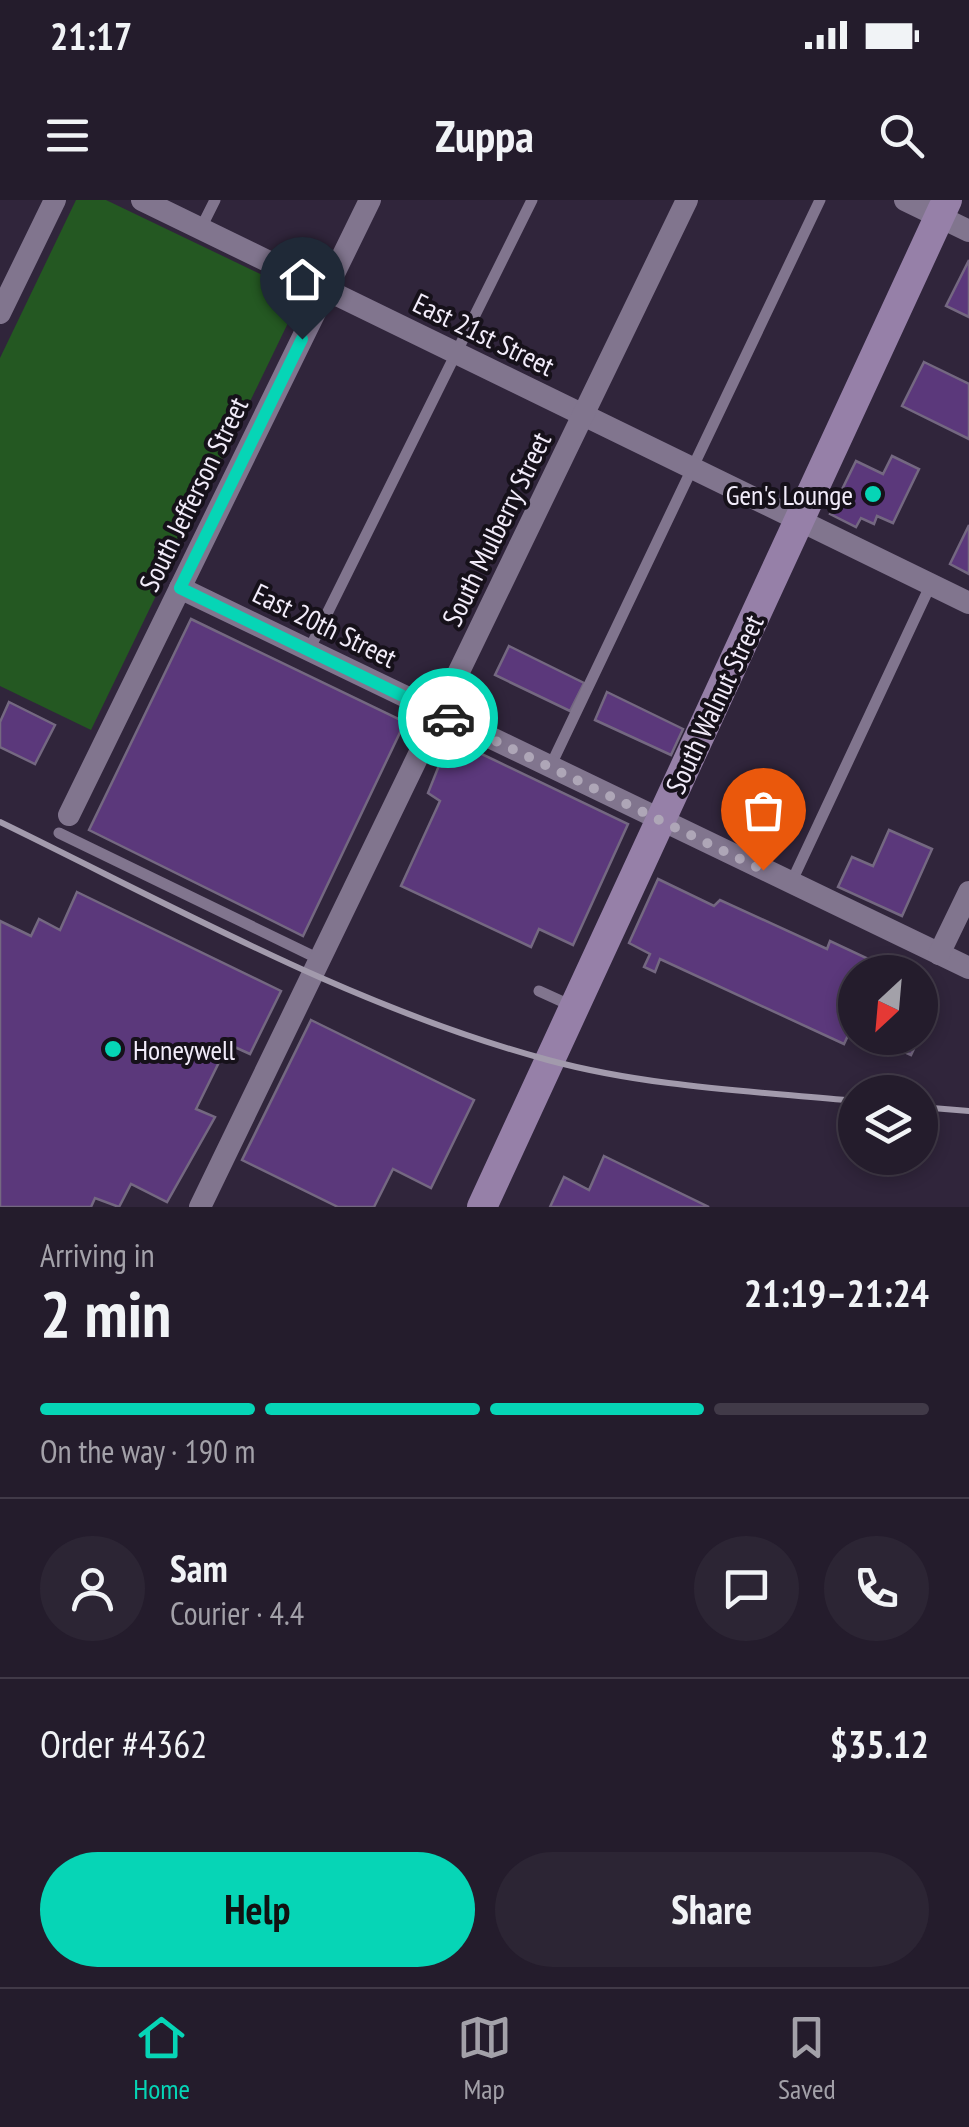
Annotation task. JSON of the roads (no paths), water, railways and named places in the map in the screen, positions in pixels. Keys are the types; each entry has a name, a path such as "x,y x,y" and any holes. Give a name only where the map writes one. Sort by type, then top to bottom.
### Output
{"main road":[{"name":"South Walnut Street","path":"482,1207 943,208"}],"street":[{"path":"0,314 55,200"},
{"name":"East 21st Street","path":"142,200 969,603"},
{"name":"South Jefferson Street","path":"64,824 370,200"},
{"name":"South Mulberry Street","path":"200,1207 687,200"},
{"path":"905,200 943,208 969,231"},
{"name":"East 20th Street","path":"180,588 969,968"},
{"path":"939,954 969,892"}],"lane":[{"path":"201,228 215,200"},
{"path":"308,650 532,200"},
{"path":"550,767 820,200"},
{"path":"790,883 931,584"},
{"path":"64,824 319,959"},
{"path":"539,991 574,1007"}],"railway":[{"path":"0,822 337,985 476,1038 548,1060 624,1076 838,1099"},
{"path":"938,1108 969,1111"}],"place":[{"name":"Gen's Lounge","path":"873,494"},
{"name":"Honeywell","path":"113,1049"}]}
